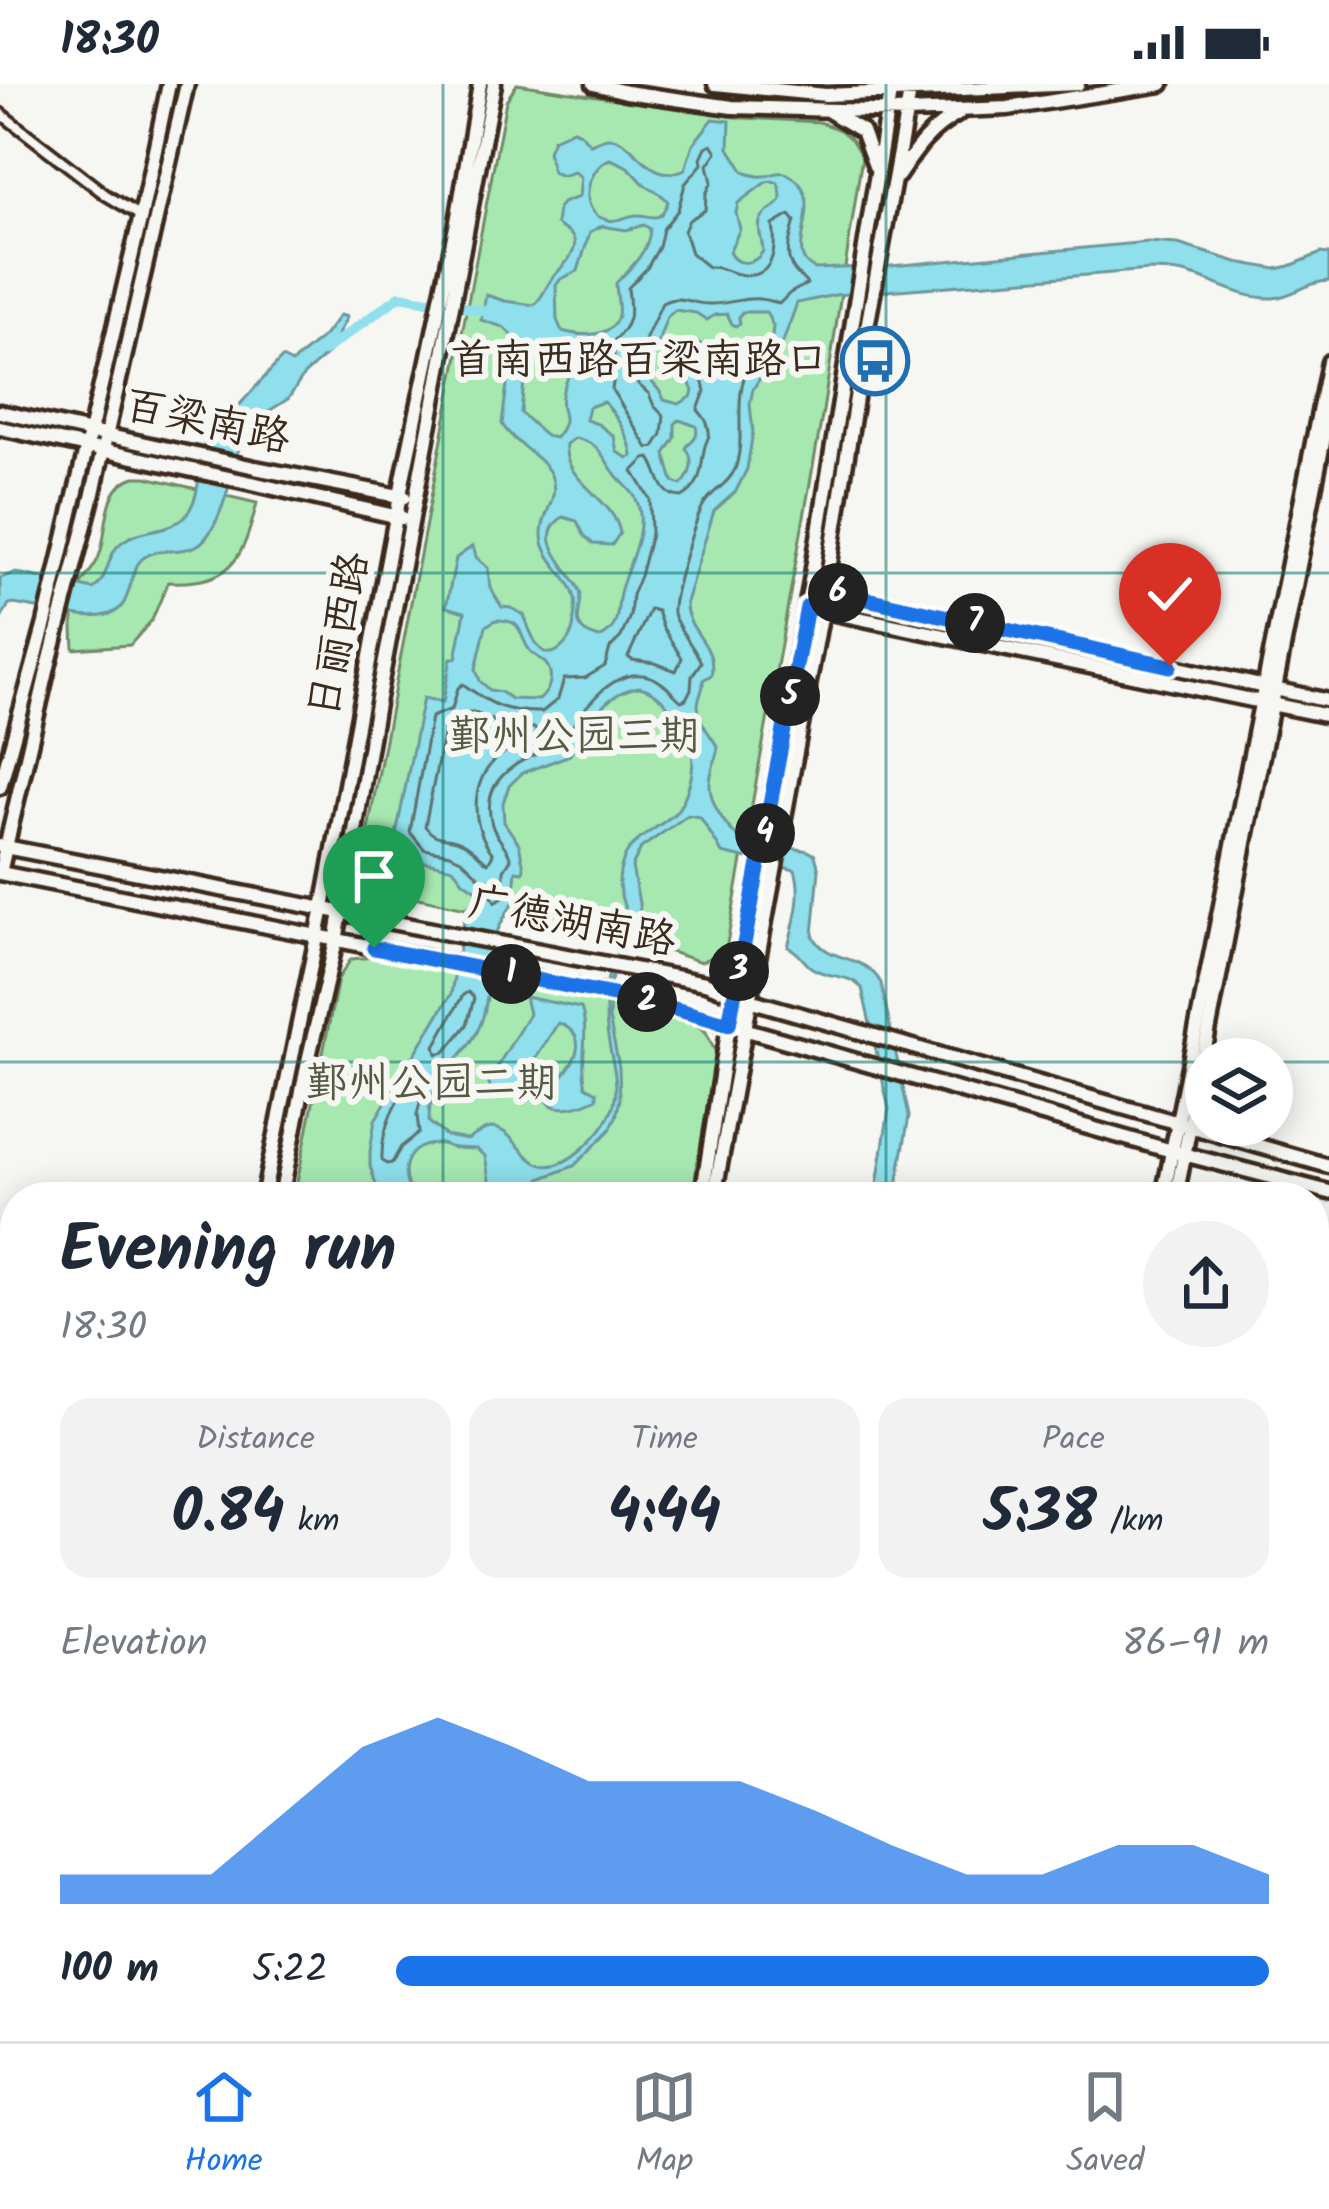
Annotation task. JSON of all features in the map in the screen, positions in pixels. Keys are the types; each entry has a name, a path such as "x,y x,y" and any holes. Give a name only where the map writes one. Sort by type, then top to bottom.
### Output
{"main road":[{"path":"0,873 90,431 169,84"},
{"path":"62,583 103,451 187,84"},
{"name":"日丽西路","path":"283,1182 342,911 448,325 480,84"},
{"name":"日丽西路","path":"266,1182 434,332 451,279 494,84"},
{"path":"594,84 732,107 887,112 1030,105 1162,84"},
{"path":"715,84 826,95 1078,84"},
{"path":"717,1182 826,590 910,92"},
{"path":"704,1182 807,607 890,93"},
{"path":"894,182 938,125 964,110"},
{"path":"828,111 862,131 878,175"},
{"path":"1168,1182 1178,1152 1268,695 1329,362"},
{"name":"百梁南路","path":"0,412 106,435 198,464"},
{"path":"1268,695 1329,412"},
{"name":"百梁南路","path":"0,428 254,476 412,520"},
{"name":"百梁南路","path":"254,476 415,499"},
{"path":"810,587 1268,695 1329,716"},
{"path":"807,607 1268,695 1329,701"},
{"path":"0,787 26,684 52,624"},
{"name":"广德湖南路","path":"3,846 705,983 749,1000 1329,1166"},
{"name":"广德湖南路","path":"0,873 649,1002 1291,1182"},
{"path":"1177,1182 1178,1152"}],"street":[{"path":"0,113 106,195 141,215"}],"green space":[{"name":"鄞州公园三期","path":"517,84 743,118 820,122 851,139 862,157 823,411 726,949 701,962 655,947 365,887 359,877 506,101"},
{"path":"135,477 257,503 246,539 221,573 190,582 168,582 152,620 130,645 74,649 78,590 100,555 112,497"},
{"name":"鄞州公园二期","path":"374,957 685,1018 706,1032 716,1053 694,1182 297,1182 338,979 351,959"}],"water":[{"path":"713,119 730,121 729,148 744,172 784,173 802,187 807,213 802,252 805,262 815,269 1148,242 1178,244 1276,269 1329,254 1329,281 1263,298 1186,273 1150,270 835,295 797,303 783,342 753,389 747,469 736,491 714,511 686,602 690,621 712,664 698,706 718,747 711,794 739,838 815,855 819,870 813,935 827,951 865,966 881,983 909,1116 898,1182 877,1182 889,1109 862,988 812,968 788,947 798,899 795,870 722,853 700,817 688,815 641,848 632,867 640,908 610,983 609,1018 620,1099 610,1130 574,1166 539,1182 492,1182 485,1156 476,1149 439,1144 424,1146 410,1156 407,1182 375,1182 370,1166 375,1120 451,994 466,909 479,896 453,868 417,860 396,835 423,698 443,702 451,658 456,658 465,612 446,607 456,558 473,546 476,557 488,568 490,588 502,607 524,615 543,651 557,651 574,625 572,590 543,542 552,478 502,424 517,344 503,327 481,320 486,295 534,305 572,254 572,236 556,224 562,203 579,197 581,177 574,172 562,176 552,172 548,151 553,139 573,130 590,144 606,138 618,140 661,172 685,169 693,144","holes":["610,159 626,166 665,198 665,209 655,217 637,215 611,221 597,215 588,190 602,164","766,182 778,183 781,198 760,222 763,251 755,259 736,260 729,252 740,229 738,203","644,225 650,229 638,259 616,283 615,323 594,334 562,331 556,285 578,271 590,232 602,226 626,230","675,310 707,320 727,314 736,326 742,312 766,312 773,326 771,347 756,355 727,360 693,343 694,358 683,367 693,391 679,404 664,400 647,373 667,317","539,347 560,361 568,377 561,402 563,424 555,438 546,436 521,413 525,370","603,402 612,412 632,456 617,452 614,436 586,420 589,407","679,420 696,426 696,436 686,448 691,468 681,485 673,481 665,454 675,438","575,438 591,444 639,508 639,531 615,623 599,638 579,625 580,591 556,554 550,534 563,517 577,521 593,544 612,545 620,533 608,509 572,469 566,444","505,621 516,625 530,651 546,664 550,679 539,700 511,699 490,690 476,669 486,626","639,687 657,696 688,739 692,772 679,809 638,840 621,867 619,887 627,926 606,994 616,1080 611,1112 583,1148 550,1166 528,1157 503,1131 492,1128 467,1140 446,1136 429,1122 430,1104 441,1078 481,1023 495,938 519,892 514,891 516,871 524,868 519,844 504,822 503,803 509,786 522,773 570,755 589,722 616,696"]},
{"path":"340,315 347,317 329,352 304,375 288,399 244,427 221,510 205,538 190,549 142,559 123,604 109,615 81,616 9,604 0,621 0,578 23,574 93,589 122,542 183,518 194,500 209,433 229,406 234,411 282,358 292,363"},
{"path":"525,997 581,1008 584,1076 597,1098 560,1108 550,1104 539,1088 492,1091 488,1082 529,1014","holes":["558,1023 568,1028 577,1048 559,1080 531,1076 530,1062"]}],"waterway":[{"path":"324,351 400,296 497,313"}],"place":[{"name":"首南西路百梁南路口","path":"875,361"}],"route":[{"path":"374,948 649,1002 729,1024 807,607 822,610 826,590 1170,666"}]}
